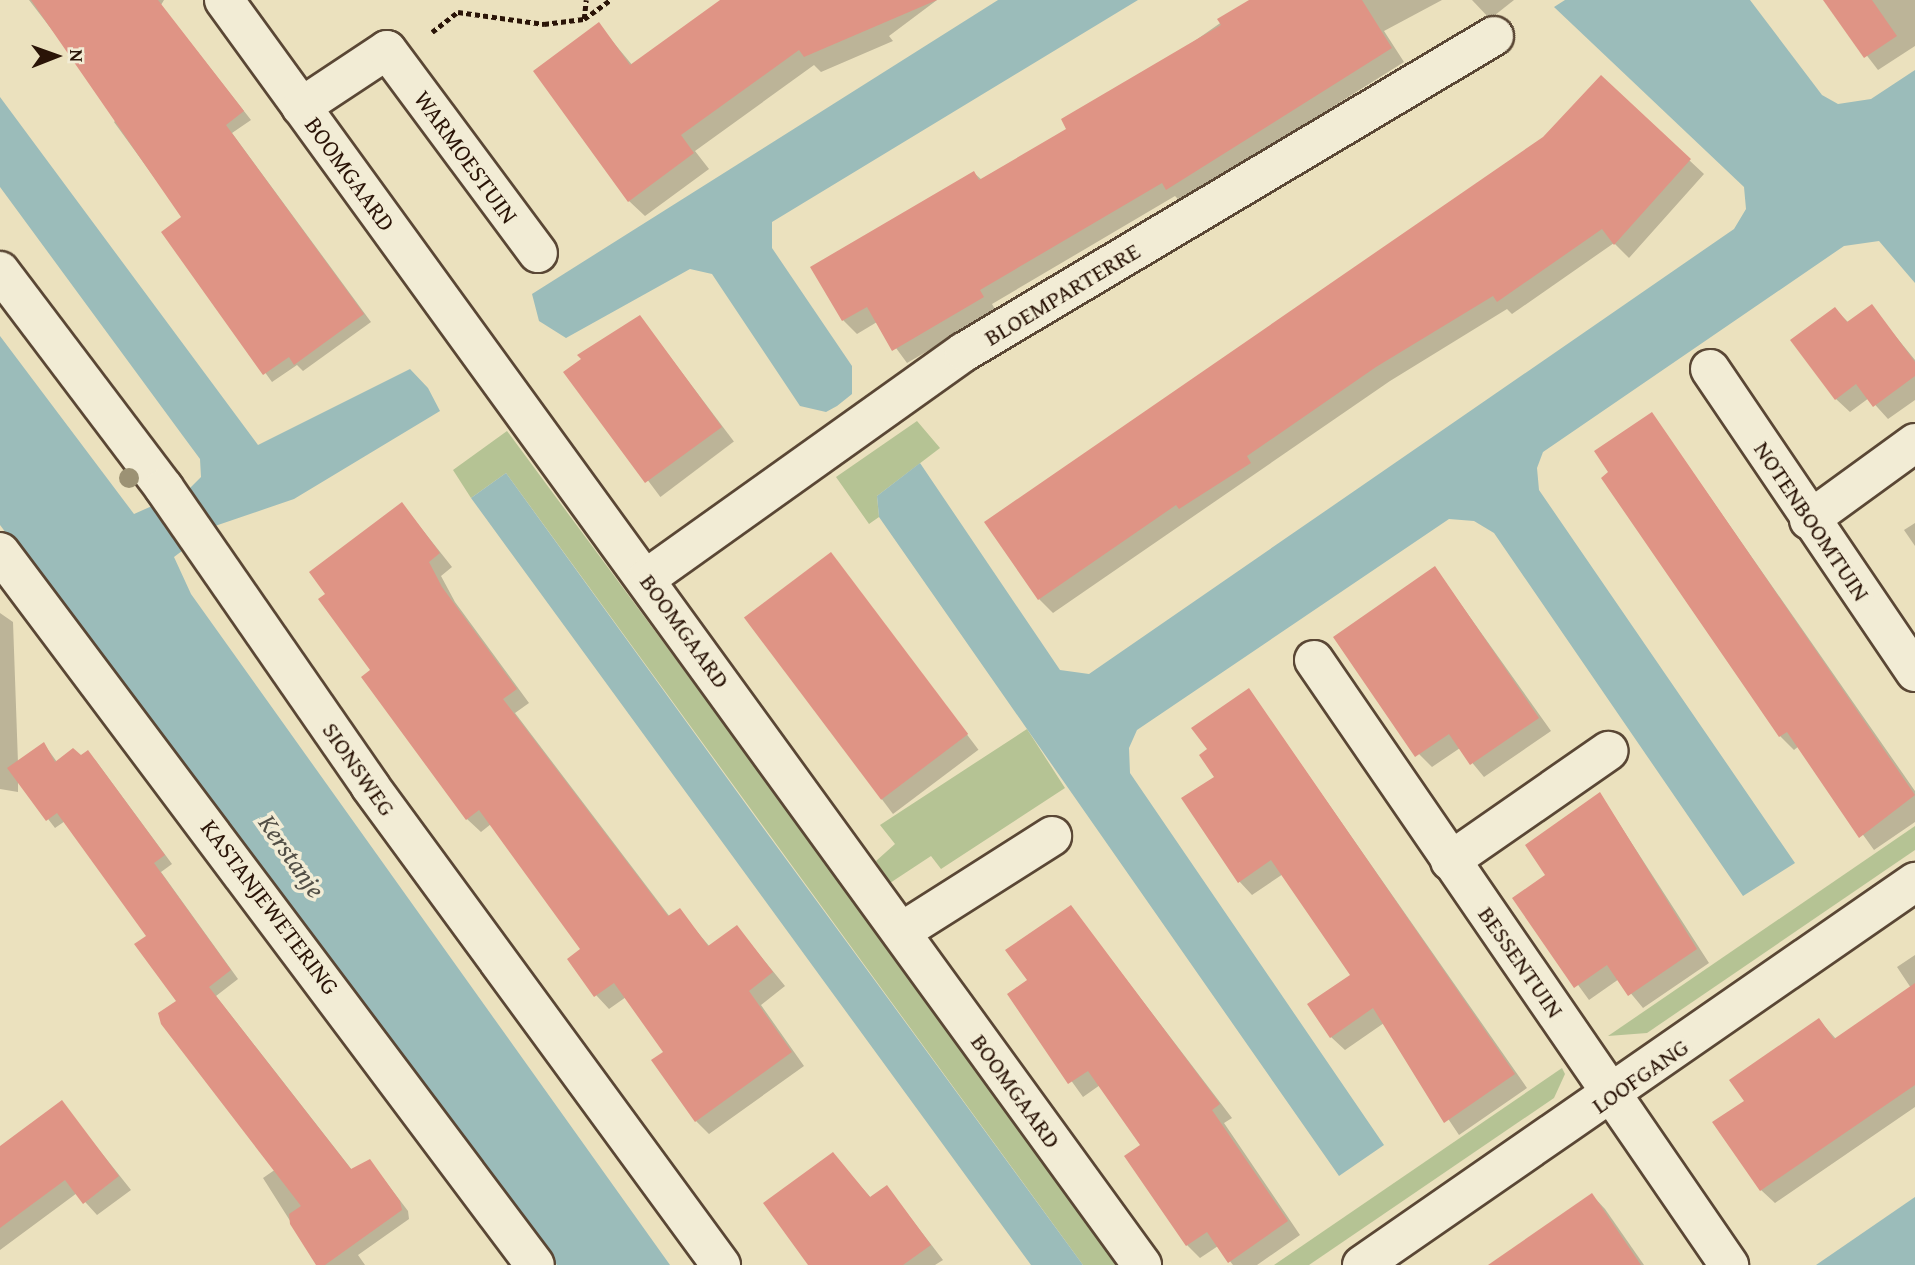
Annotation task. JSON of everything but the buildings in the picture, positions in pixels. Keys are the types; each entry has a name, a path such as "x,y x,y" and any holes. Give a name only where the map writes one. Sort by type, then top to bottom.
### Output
{"street":[{"name":"BOOMGAARD","path":"224,0 648,578 1142,1265"},
{"name":"BLOEMPARTERRE","path":"648,578 964,352 1494,36"},
{"path":"301,107 387,50 395,61"},
{"name":"WARMOESTUIN","path":"395,61 538,253"},
{"name":"SIONSWEG","path":"0,271 164,488 370,786 721,1265"},
{"name":"NOTENBOOMTUIN","path":"1710,369 1809,520 1915,672"},
{"path":"1809,520 1915,443"},
{"name":"KASTANJEWETERING","path":"0,552 535,1265"},
{"name":"BESSENTUIN","path":"1314,660 1450,860 1615,1094 1729,1265"},
{"path":"1450,860 1608,751"},
{"path":"901,932 1052,836"},
{"name":"LOOFGANG","path":"1362,1265 1615,1094 1915,883"}],"path":[{"path":"584,19 586,0"},
{"path":"395,61 458,12 544,24 584,19 610,0"}],"green space":[{"path":"917,421 940,448 877,496 879,517 869,524 836,477"},
{"path":"507,431 1118,1265 1083,1265 506,473 471,498 453,470"},
{"path":"1027,729 1065,788 941,869 931,856 890,883 876,861 895,844 880,825"},
{"path":"1915,826 1915,850 1647,1033 1608,1036"},
{"path":"1562,1068 1565,1074 1554,1098 1309,1265 1274,1265"}],"water":[{"path":"998,0 1138,0 772,222 772,248 852,366 852,394 837,406 826,412 800,406 712,274 690,269 566,338 539,321 532,294"},
{"path":"1565,0 1750,0 1822,95 1838,104 1871,99 1915,70 1915,283 1879,241 1844,246 1543,452 1537,468 1539,490 1795,863 1743,896 1494,533 1474,521 1449,519 1137,730 1129,748 1130,773 1384,1145 1339,1176 879,517 877,496 920,463 1060,670 1089,674 1734,229 1746,209 1744,187 1554,7"},
{"name":"Kerstanje","path":"0,97 258,445 410,369 428,388 440,411 294,499 215,526 174,557 191,594 670,1265 557,1265 0,525 0,336 134,514 188,490 201,477 200,459 0,187"},
{"path":"506,473 1083,1265 1031,1265 471,498"},
{"path":"1915,1197 1915,1265 1816,1265"}]}
